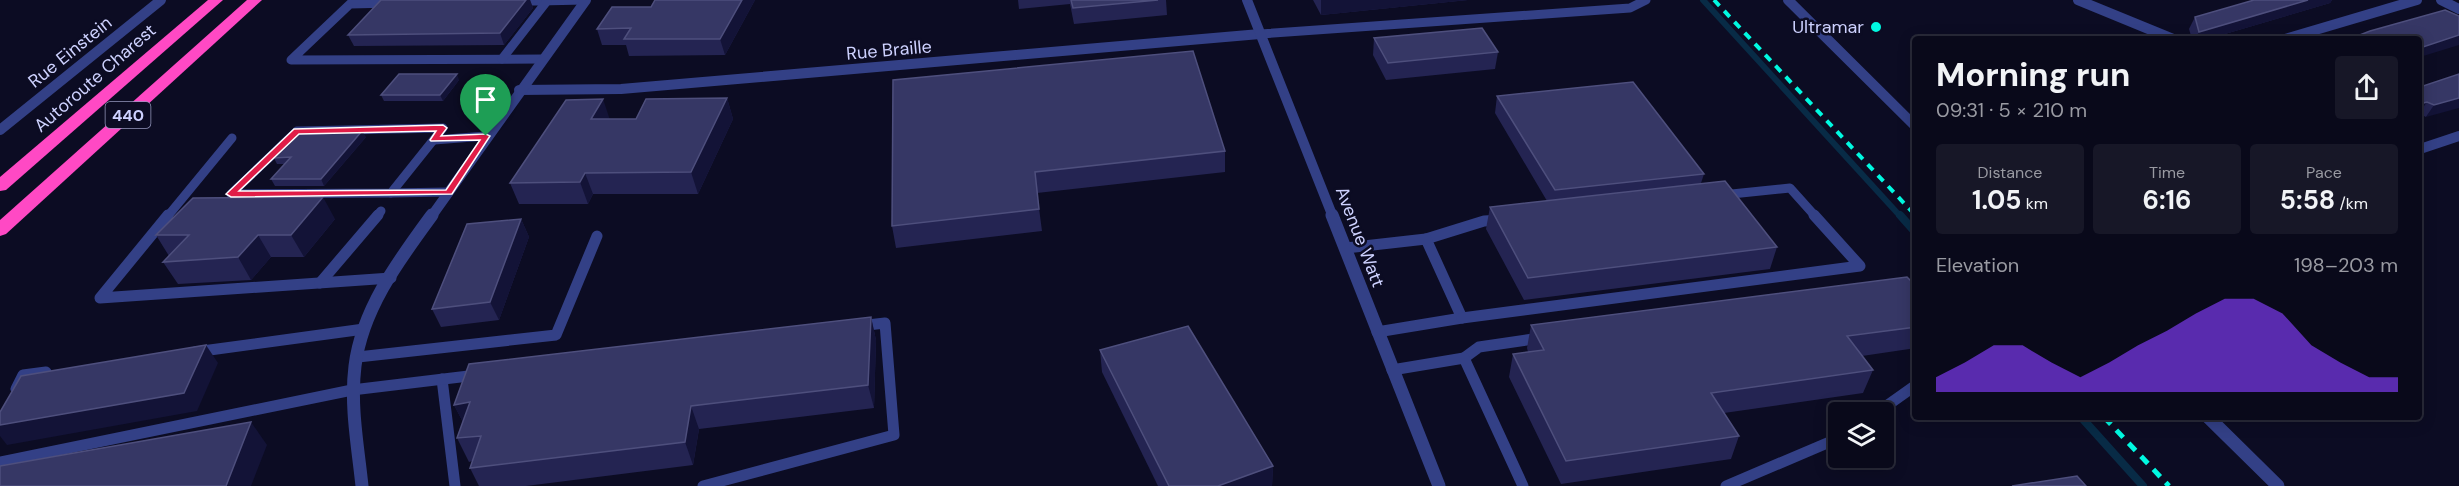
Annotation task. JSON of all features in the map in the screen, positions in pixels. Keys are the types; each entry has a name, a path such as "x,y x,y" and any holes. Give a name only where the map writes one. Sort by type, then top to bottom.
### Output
{"highway":[{"name":"Autoroute Charest","path":"0,186 216,0"},
{"name":"440","path":"0,230 255,0"}],"street":[{"name":"Rue Einstein","path":"0,130 161,0"},
{"path":"362,486 352,390 364,329 391,278 448,192 585,0"},
{"name":"Avenue Watt","path":"1247,0 1439,486"},
{"path":"1788,0 1912,123"},
{"path":"2078,0 2166,36"},
{"path":"2295,36 2418,0"},
{"path":"2441,0 2459,9"},
{"name":"Rue Braille","path":"519,90 621,89 1260,34"},
{"path":"2422,148 2459,136"},
{"path":"2211,420 2278,486"}],"lane":[{"path":"502,1 585,0"},
{"path":"1260,34 1630,8 1646,0"},
{"path":"502,59 547,1"},
{"path":"396,3 350,4 291,60 542,59"},
{"path":"391,193 443,128 297,131 231,194 391,193 448,192"},
{"path":"434,140 486,136"},
{"path":"232,138 100,298 391,278"},
{"path":"1377,332 1462,318 1860,266 1790,188 1708,197"},
{"path":"320,283 381,211"},
{"path":"1346,248 1426,239 1484,221 1508,219"},
{"path":"358,357 556,335 597,236"},
{"path":"1426,239 1462,318"},
{"path":"703,486 894,435 885,322 850,327"},
{"path":"188,353 364,329"},
{"path":"1392,370 1464,358 1479,347 1550,337"},
{"path":"1464,358 1523,486"},
{"path":"9,401 23,375 58,370"},
{"path":"0,462 352,390 489,373"},
{"path":"442,379 455,486"},
{"path":"1892,402 1912,388"},
{"path":"1726,486 1828,443"}],"building":[{"path":"381,0 526,0 500,33 348,35"},
{"path":"655,0 742,0 720,39 624,39 631,28 597,29 612,7 651,7"},
{"path":"1071,0 1158,0 1073,8"},
{"path":"2254,0 2308,0 2199,32 2195,17"},
{"path":"2445,10 2459,16 2459,35 2422,47 2422,36 2357,36"},
{"path":"1482,28 1498,52 1388,63 1374,38"},
{"path":"1193,51 1225,151 1035,172 1039,209 892,226 893,80"},
{"path":"399,74 457,74 440,95 381,95"},
{"path":"2459,74 2459,98 2434,105 2427,102 2422,103 2422,86"},
{"path":"1633,82 1704,174 1555,190 1497,96"},
{"path":"727,98 691,172 585,173 580,182 510,183 566,100 603,99 591,119 636,119 646,99"},
{"path":"298,131 362,131 321,179 271,179 291,157 274,158"},
{"path":"1725,181 1777,247 1528,278 1490,207"},
{"path":"323,197 291,235 258,235 238,257 163,262 189,235 156,235 193,198"},
{"path":"521,219 490,302 432,309 467,224"},
{"path":"1907,277 1912,282 1912,328 1847,336 1873,370 1711,393 1739,436 1566,461 1513,354 1544,350 1531,325"},
{"path":"871,317 868,385 691,406 685,442 470,468 481,436 457,438 470,402 454,405 469,364"},
{"path":"1188,326 1273,466 1218,486 1169,486 1100,350"},
{"path":"206,345 184,393 0,425 0,412 21,376"},
{"path":"251,422 226,486 0,486 0,466"},
{"path":"2077,476 2086,486 2012,486"}],"waterway":[{"path":"1703,0 1901,217"},
{"path":"1900,215 1912,228"},
{"path":"2084,420 2143,486"}],"railway":[{"path":"1714,0 1912,212"},
{"path":"2107,420 2169,486"}],"place":[{"name":"Ultramar","path":"1876,27"}],"route":[{"path":"443,128 434,140 486,136 448,192 231,194 297,131 443,128"}]}
